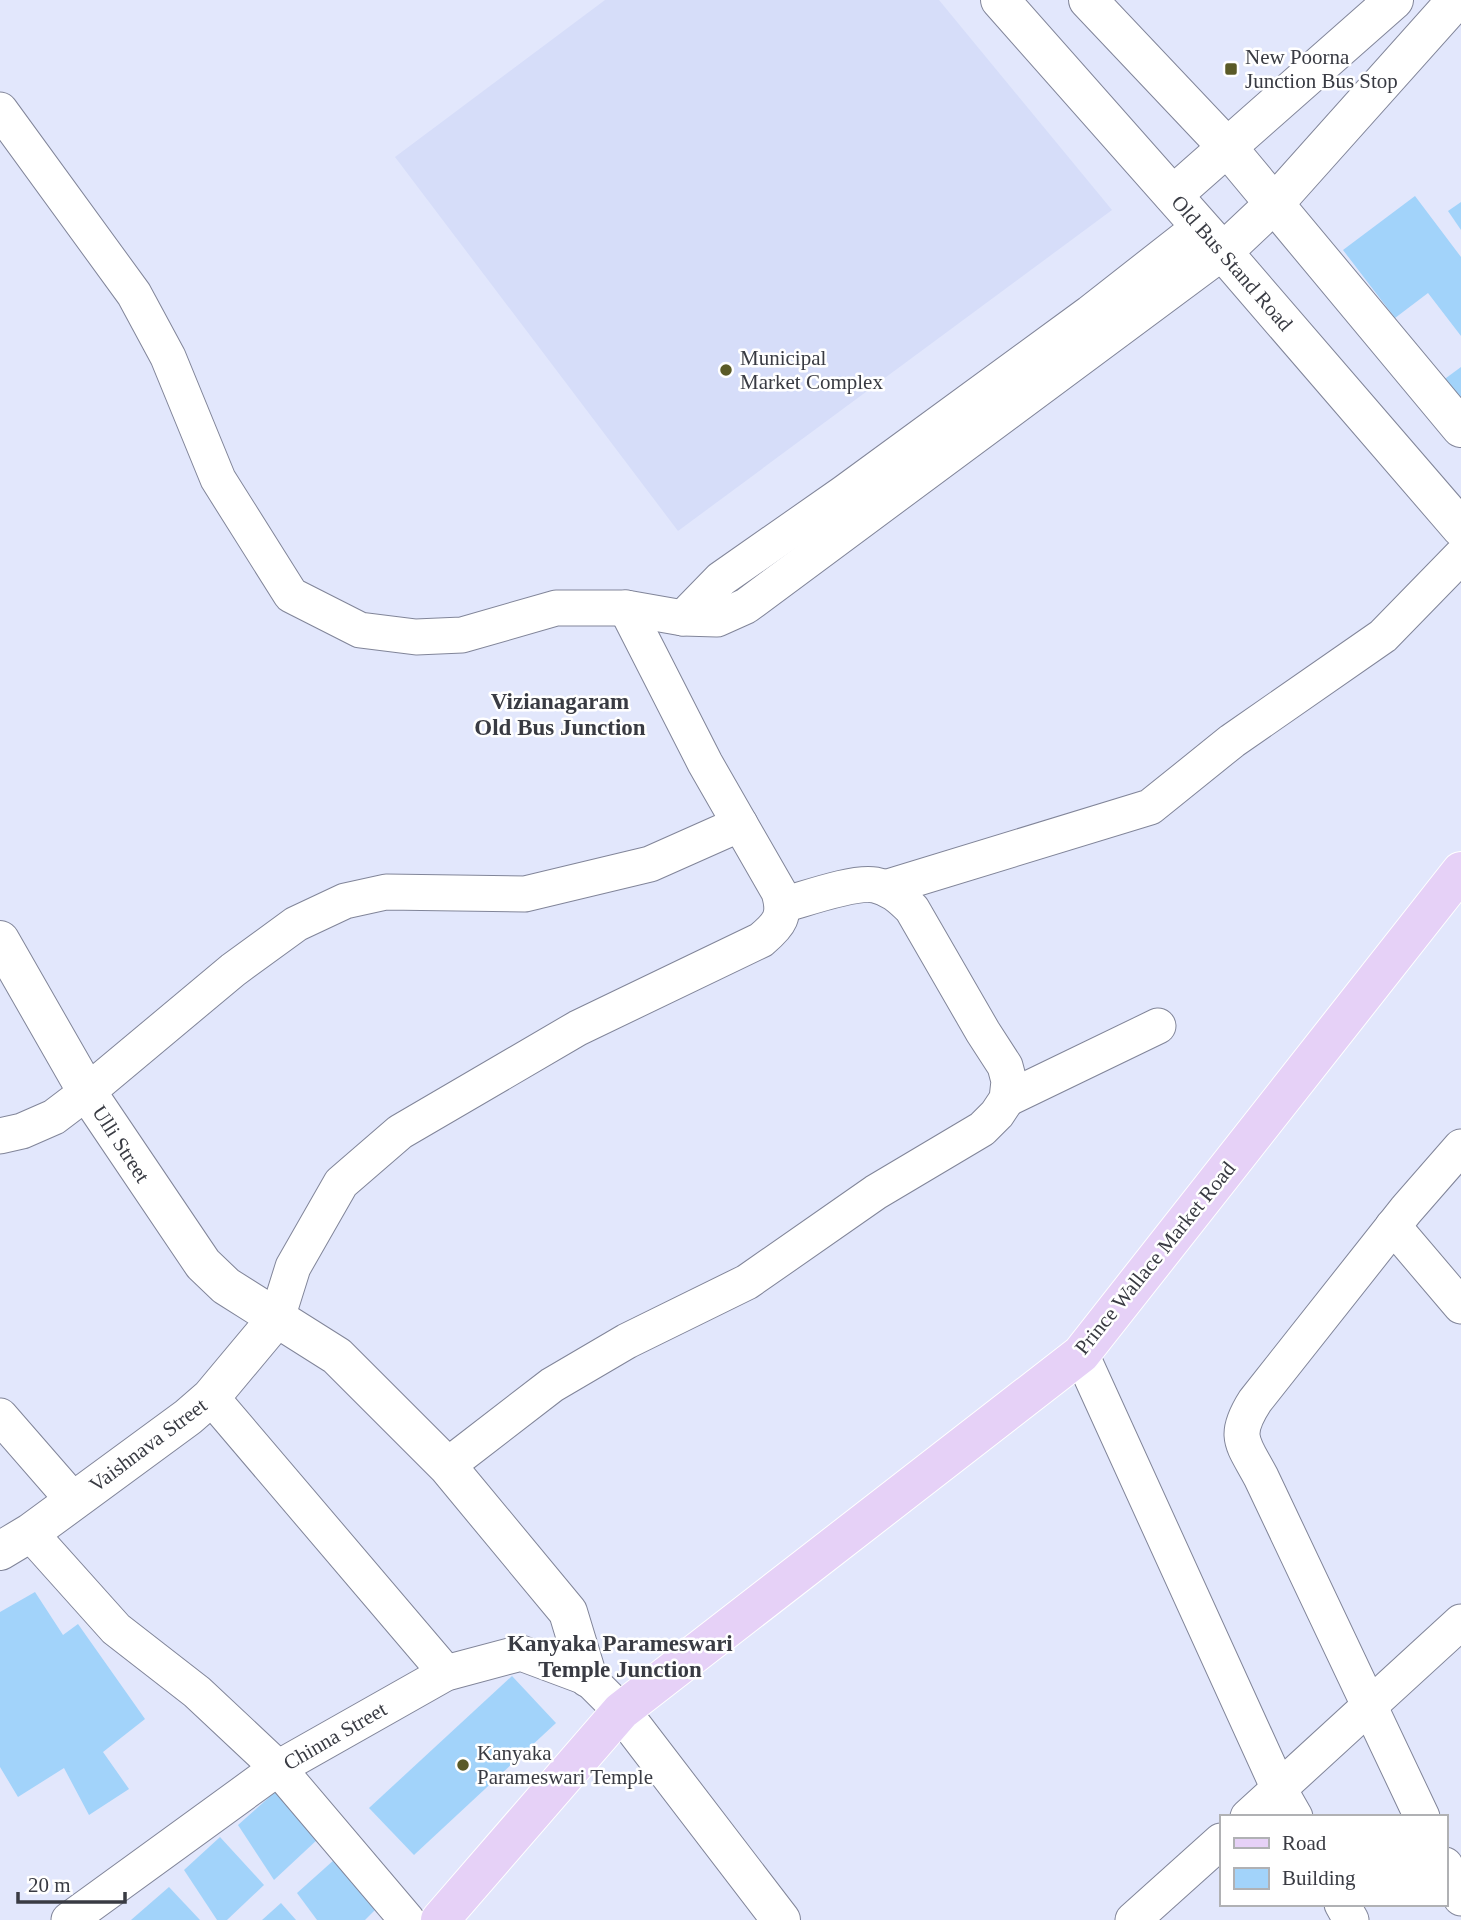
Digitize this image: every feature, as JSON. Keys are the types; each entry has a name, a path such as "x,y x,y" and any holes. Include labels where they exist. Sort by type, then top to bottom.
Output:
{"main road":[{"name":"Prince Wallace Market Road","path":"440,1920 621,1711 1081,1354 1461,872"}],"street":[{"name":"Old Bus Stand Road","path":"1000,0 1212,239 1461,528"},
{"path":"1088,0 1227,147 1461,428"},
{"path":"1173,195 1394,0"},
{"path":"0,110 134,294 168,357 218,479 291,595 360,630 416,637 462,635 556,608 626,608 682,618 717,620 746,606 1212,239 1274,204 1451,6 1453,0"},
{"path":"885,888 1150,807 1232,741 1383,636 1461,556"},
{"path":"277,1318 293,1267 341,1182 400,1132 578,1028 761,940 776,927 782,916 783,905 779,892 705,763 626,608"},
{"path":"0,1136 22,1131 54,1117 233,970 296,925 345,901 386,892 525,894 650,864 740,824"},
{"path":"447,1466 552,1385 627,1341 747,1282 876,1192 982,1129 1007,1099 1009,1081 1005,1066 912,909 898,895 885,888 860,884 783,905"},
{"name":"Ulli Street","path":"0,940 87,1092 203,1264 226,1286 337,1356 447,1466 568,1612 589,1678"},
{"path":"1007,1099 1158,1026"},
{"path":"1421,1815 1261,1477 1243,1445 1240,1433 1242,1422 1255,1401 1393,1226 1461,1147"},
{"path":"1393,1226 1461,1306"},
{"name":"Vaishnava Street","path":"15,1542 188,1417 211,1397 277,1318"},
{"path":"1081,1354 1287,1803"},
{"path":"211,1397 446,1673"},
{"path":"0,1416 74,1501"},
{"path":"15,1542 116,1629 197,1692 278,1768 407,1920"},
{"path":"1254,1815 1287,1803 1370,1707 1461,1622"},
{"name":"Chinna Street","path":"69,1920 278,1768 446,1673 521,1653 589,1678 621,1711"},
{"path":"621,1711 780,1920"},
{"path":"1133,1920 1220,1842"},
{"path":"1447,1869 1461,1898"}],"shaded area":[{"name":"Municipal Market Complex","path":"605,0 939,0 1112,210 678,531 395,157"}],"building":[{"path":"1415,196 1461,257 1461,336 1428,293 1395,318 1343,250"},
{"path":"1461,202 1461,230 1448,211"},
{"path":"1461,367 1461,406 1442,381"},
{"path":"35,1592 63,1635 78,1624 145,1719 103,1752 129,1789 89,1815 64,1768 18,1797 0,1767 0,1612"},
{"name":"Kanyaka Parameswari Temple","path":"512,1676 556,1723 414,1855 369,1808"},
{"path":"275,1792 318,1839 274,1880 238,1825"},
{"path":"220,1837 264,1885 227,1920 217,1920 184,1870"},
{"path":"334,1860 377,1908 365,1920 317,1920 297,1893"},
{"path":"169,1887 200,1920 131,1920"},
{"path":"281,1903 296,1920 262,1920"}],"place":[{"name":"New Poorna Junction Bus Stop","path":"1231,69"},
{"name":"Municipal Market Complex","path":"726,370"},
{"name":"Kanyaka Parameswari Temple","path":"463,1765"}],"district":[{"name":"Vizianagaram Old Bus Junction","path":"560,714"},
{"name":"Kanyaka Parameswari Temple Junction","path":"620,1656"}]}
